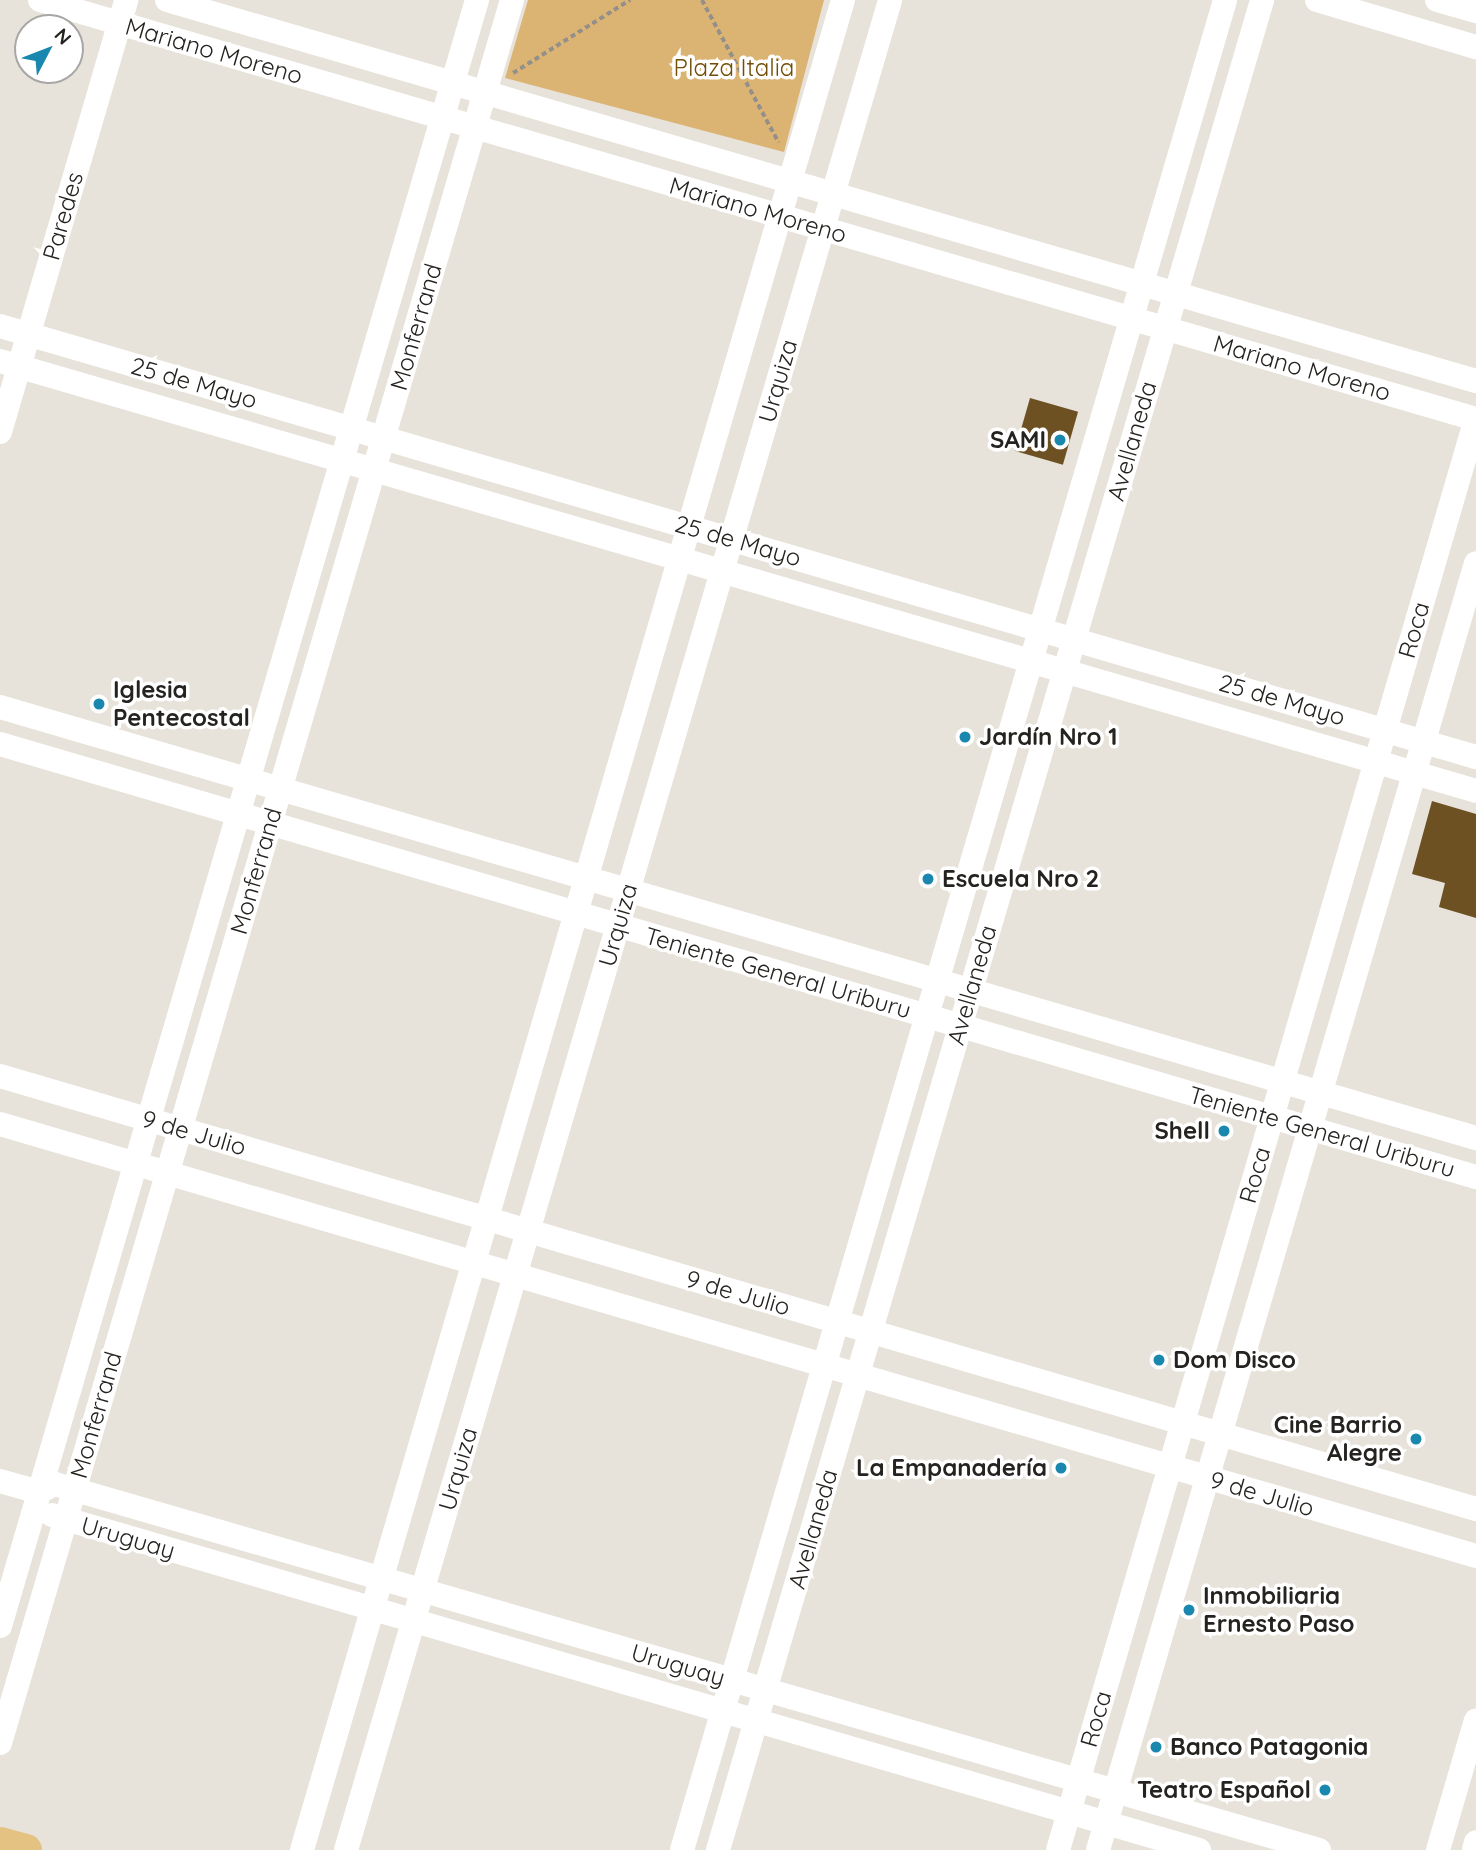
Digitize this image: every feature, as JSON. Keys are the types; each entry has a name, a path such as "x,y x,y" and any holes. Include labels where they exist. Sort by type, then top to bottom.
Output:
{"main road":[{"path":"0,1843 26,1850"}],"street":[{"name":"Mariano Moreno","path":"40,0 123,12 475,127 1476,419"},
{"name":"Mariano Moreno","path":"167,0 1476,381"},
{"name":"Monferrand","path":"0,1626 477,0"},
{"name":"Monferrand","path":"0,1743 512,0"},
{"name":"Urquiza","path":"302,1850 843,0"},
{"name":"Urquiza","path":"346,1850 890,0"},
{"name":"Avellaneda","path":"682,1850 1225,0"},
{"name":"Avellaneda","path":"718,1850 1262,0"},
{"path":"1317,0 1476,47"},
{"path":"1437,0 1476,11"},
{"name":"Paredes","path":"0,432 10,363 29,335 123,12"},
{"name":"25 de Mayo","path":"0,326 1476,757"},
{"name":"25 de Mayo","path":"10,363 1476,791"},
{"name":"Roca","path":"1058,1850 1476,419"},
{"name":"Roca","path":"1098,1850 1476,563"},
{"name":"Teniente General Uriburu","path":"0,706 1476,1138"},
{"name":"Teniente General Uriburu","path":"0,744 1476,1177"},
{"name":"9 de Julio","path":"0,1076 1476,1509"},
{"name":"9 de Julio","path":"0,1124 1476,1556"},
{"name":"Uruguay","path":"0,1481 39,1492 55,1484 1319,1850"},
{"name":"Uruguay","path":"39,1492 45,1514 1199,1850"},
{"path":"1438,1850 1476,1720"},
{"path":"1474,1850 1476,1842"}],"path":[{"path":"505,78 630,0"},
{"path":"702,0 784,152"}],"green space":[{"name":"Plaza Italia","path":"528,0 824,0 784,152 505,78"}],"building":[{"path":"1030,398 1078,412 1063,465 1015,451"},
{"path":"1432,801 1476,814 1476,918 1439,907 1445,883 1412,874"}],"place":[{"name":"SAMI","path":"1060,440"},
{"name":"Iglesia Pentecostal","path":"99,704"},
{"name":"Jardín Nro 1","path":"965,737"},
{"name":"Escuela Nro 2","path":"928,879"},
{"name":"Shell","path":"1224,1131"},
{"name":"Dom Disco","path":"1159,1360"},
{"name":"Cine Barrio Alegre","path":"1416,1439"},
{"name":"La Empanadería","path":"1061,1468"},
{"name":"Inmobiliaria Ernesto Paso","path":"1189,1610"},
{"name":"Banco Patagonia","path":"1156,1747"},
{"name":"Teatro Español","path":"1325,1790"}]}
